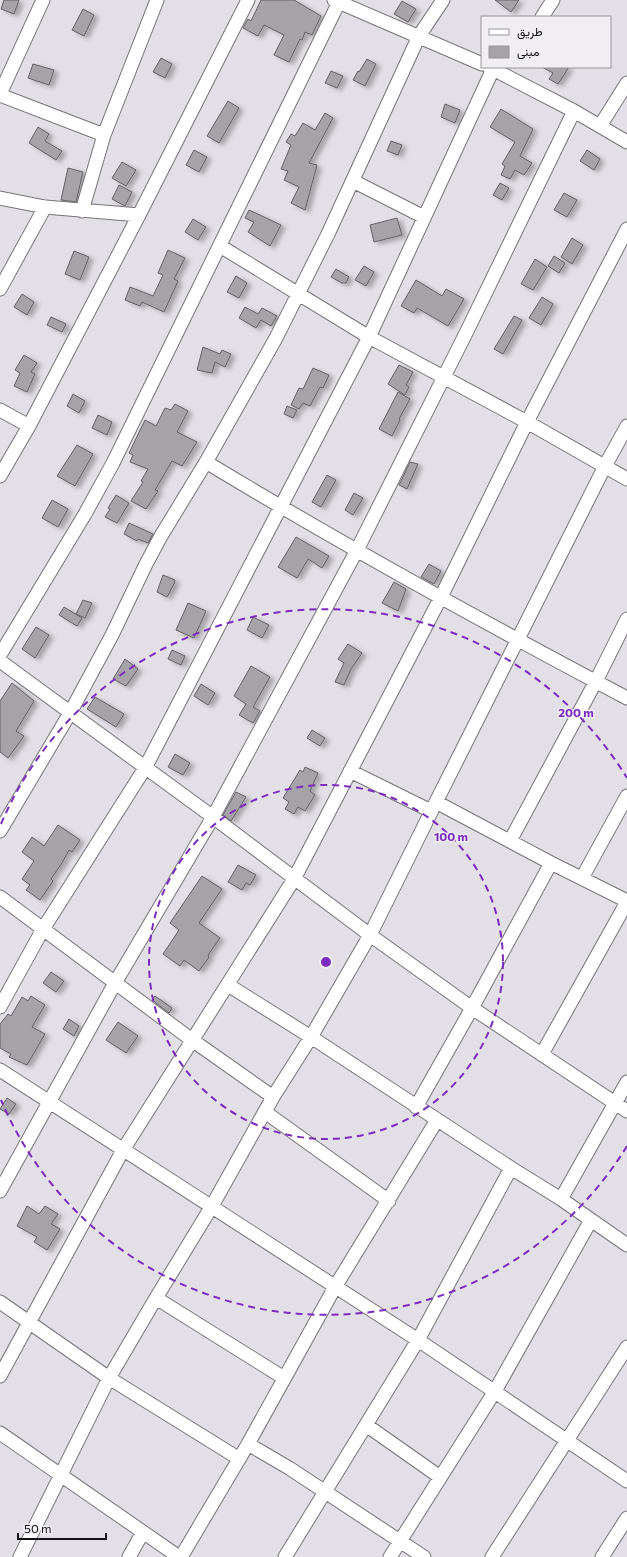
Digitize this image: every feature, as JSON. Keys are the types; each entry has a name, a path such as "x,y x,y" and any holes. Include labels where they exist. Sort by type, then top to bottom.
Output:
{"street":[{"path":"43,0 0,94 104,135"},
{"path":"82,211 104,135 157,0"},
{"path":"0,476 29,426 139,216 248,0"},
{"path":"0,831 70,713 112,635 146,564 276,338 353,181 419,36 443,0"},
{"path":"543,16 553,0"},
{"path":"0,655 85,514 113,463 338,1 481,63"},
{"path":"0,1007 43,929 145,768 282,508 369,337 424,217 487,68"},
{"path":"496,68 508,71 627,142"},
{"path":"600,126 627,82"},
{"path":"0,1191 115,983 213,817 357,550 444,377 574,111"},
{"path":"353,181 424,217"},
{"path":"0,198 45,207 139,216"},
{"path":"0,289 45,207"},
{"path":"0,1376 123,1150 294,879 441,597 527,422 627,229"},
{"path":"220,246 369,337 527,422 627,479"},
{"path":"0,410 29,426"},
{"path":"20,1557 109,1378 212,1206 264,1112 311,1037 370,935 433,806 605,466 627,426"},
{"path":"206,462 282,508 441,597 627,698"},
{"path":"510,841 596,681 627,619"},
{"path":"0,661 213,817 370,935 472,1008 627,1111"},
{"path":"350,771 433,806 510,841 627,902 542,1054"},
{"path":"582,878 627,796"},
{"path":"416,1107 551,863"},
{"path":"0,897 192,1040 273,1097"},
{"path":"228,985 561,1199 627,1245"},
{"path":"0,1070 418,1340 627,1481"},
{"path":"561,1199 627,1082"},
{"path":"264,1112 389,1201"},
{"path":"0,1433 180,1557 238,1458 248,1444 335,1287 389,1201 437,1120"},
{"path":"286,1557 418,1340 511,1168"},
{"path":"390,1557 495,1391 591,1220"},
{"path":"156,1298 284,1378"},
{"path":"0,1302 109,1378 238,1458"},
{"path":"492,1557 566,1440 626,1350"},
{"path":"366,1425 440,1478"},
{"path":"248,1444 325,1491 424,1557"},
{"path":"602,1557 627,1518"},
{"path":"129,1557 143,1532"}],"building":[{"path":"4,0 19,0 14,14 1,9"},
{"path":"261,0 294,0 321,16 312,35 305,32 302,40 300,39 289,62 274,55 284,35 264,25 258,36 243,28 248,19 251,21"},
{"path":"495,0 519,0 511,12"},
{"path":"402,1 416,9 408,22 394,14"},
{"path":"83,9 94,15 84,36 72,30"},
{"path":"161,58 172,64 165,78 153,72"},
{"path":"367,59 376,64 365,86 353,80"},
{"path":"33,64 54,70 49,85 28,78"},
{"path":"544,68 568,68 558,84 549,79 553,73"},
{"path":"331,71 343,76 337,88 325,83"},
{"path":"228,101 239,108 219,143 207,136"},
{"path":"445,104 460,110 455,123 441,117"},
{"path":"501,109 533,129 520,156 532,163 524,175 515,170 510,179 501,175 505,166 502,164 515,142 490,127"},
{"path":"325,113 333,118 309,163 317,165 305,210 291,203 299,187 284,180 288,171 281,169 291,145 286,142 291,134 295,136 303,123 315,130"},
{"path":"38,127 49,134 45,141 62,151 56,160 29,143"},
{"path":"391,141 402,145 398,155 387,151"},
{"path":"194,150 207,157 199,172 186,165"},
{"path":"587,150 600,159 594,170 580,161"},
{"path":"122,162 136,170 126,186 112,178"},
{"path":"68,168 83,172 76,202 61,200"},
{"path":"500,183 509,188 502,200 493,195"},
{"path":"119,185 132,192 125,206 112,199"},
{"path":"564,193 577,200 567,217 554,210"},
{"path":"249,210 281,225 270,246 248,232 254,222 245,218"},
{"path":"397,218 402,235 374,242 370,225"},
{"path":"193,219 206,227 198,240 185,232"},
{"path":"572,238 583,245 572,264 561,257"},
{"path":"168,250 185,258 174,279 178,281 164,312 142,302 140,306 125,300 130,287 153,296 163,275 158,273"},
{"path":"74,251 89,257 80,280 65,274"},
{"path":"554,256 565,263 559,273 548,266"},
{"path":"535,259 547,267 533,290 521,284"},
{"path":"364,266 374,272 366,286 355,280"},
{"path":"336,269 349,277 346,283 342,283 331,277"},
{"path":"236,276 247,283 239,298 227,292"},
{"path":"416,280 442,296 446,289 464,299 448,326 417,308 414,313 401,306"},
{"path":"22,294 34,302 27,315 14,307"},
{"path":"542,297 553,304 541,325 529,318"},
{"path":"245,307 258,314 262,308 277,316 271,326 261,320 256,328 239,318"},
{"path":"514,316 522,320 503,354 494,349"},
{"path":"51,317 66,324 62,332 47,325"},
{"path":"203,347 220,354 222,350 231,354 225,367 215,362 212,373 197,370"},
{"path":"24,355 37,363 31,372 35,374 27,392 14,386 20,373 15,370"},
{"path":"399,365 413,372 406,385 409,387 405,395 388,384"},
{"path":"313,368 329,375 323,388 320,387 310,406 303,403 299,409 291,405 299,388 303,389"},
{"path":"398,392 410,399 392,436 379,429"},
{"path":"73,394 85,401 79,413 67,406"},
{"path":"175,404 188,411 177,432 197,442 182,466 172,461 155,490 158,491 146,509 131,501 143,482 141,481 148,469 130,462 133,455 129,453 145,420 156,426 165,408 171,410"},
{"path":"287,406 297,410 293,418 284,414"},
{"path":"98,415 112,422 107,435 92,428"},
{"path":"77,445 93,454 75,486 57,476"},
{"path":"410,462 418,464 407,489 399,485"},
{"path":"327,475 336,480 321,507 312,502"},
{"path":"354,493 363,498 353,515 345,510"},
{"path":"116,495 129,503 117,523 105,517 110,509 108,508"},
{"path":"52,500 68,509 58,527 42,518"},
{"path":"129,523 153,534 148,543 138,539 137,541 124,534"},
{"path":"296,537 329,556 322,568 308,559 297,578 278,567"},
{"path":"429,564 441,571 434,584 421,577"},
{"path":"163,575 175,580 167,597 157,592"},
{"path":"394,582 406,589 398,611 382,603"},
{"path":"83,600 92,603 85,618 76,614"},
{"path":"188,603 206,611 194,638 176,630"},
{"path":"64,607 82,618 77,626 59,615"},
{"path":"253,617 269,625 262,638 247,630"},
{"path":"36,627 49,635 35,658 22,649"},
{"path":"348,644 362,653 351,669 344,685 335,682 344,663 338,659"},
{"path":"172,650 185,656 181,665 168,659"},
{"path":"125,659 138,669 126,686 113,679"},
{"path":"251,666 270,677 253,707 260,711 253,723 239,715 246,704 234,696"},
{"path":"12,683 34,701 16,731 24,736 8,758 0,752 0,701"},
{"path":"201,684 215,693 208,705 194,696"},
{"path":"95,697 124,714 116,727 87,709"},
{"path":"312,730 325,738 320,746 307,738"},
{"path":"175,754 190,763 183,775 168,767"},
{"path":"305,767 318,773 310,791 315,795 305,811 298,807 294,814 285,809 289,802 283,798 300,770 303,772"},
{"path":"236,792 246,797 231,821 223,815"},
{"path":"58,825 80,840 72,852 69,850 51,879 53,881 40,900 26,890 30,885 22,879 34,861 22,852 32,837 44,846"},
{"path":"238,865 256,875 250,885 246,883 242,890 228,882"},
{"path":"202,876 222,889 199,923 220,938 199,971 184,960 180,966 163,954 179,930 170,923"},
{"path":"51,972 64,981 56,992 43,983"},
{"path":"31,996 45,1005 32,1027 45,1034 27,1065 9,1057 11,1054 0,1048 0,1024 8,1014 11,1016 22,997 28,1001"},
{"path":"155,996 172,1008 169,1013 152,1000"},
{"path":"69,1019 79,1026 74,1036 63,1029"},
{"path":"118,1022 138,1036 126,1053 106,1040"},
{"path":"7,1098 16,1104 9,1114 0,1109"},
{"path":"27,1206 39,1214 45,1206 58,1214 51,1224 60,1229 47,1250 34,1242 37,1237 17,1226"}]}
